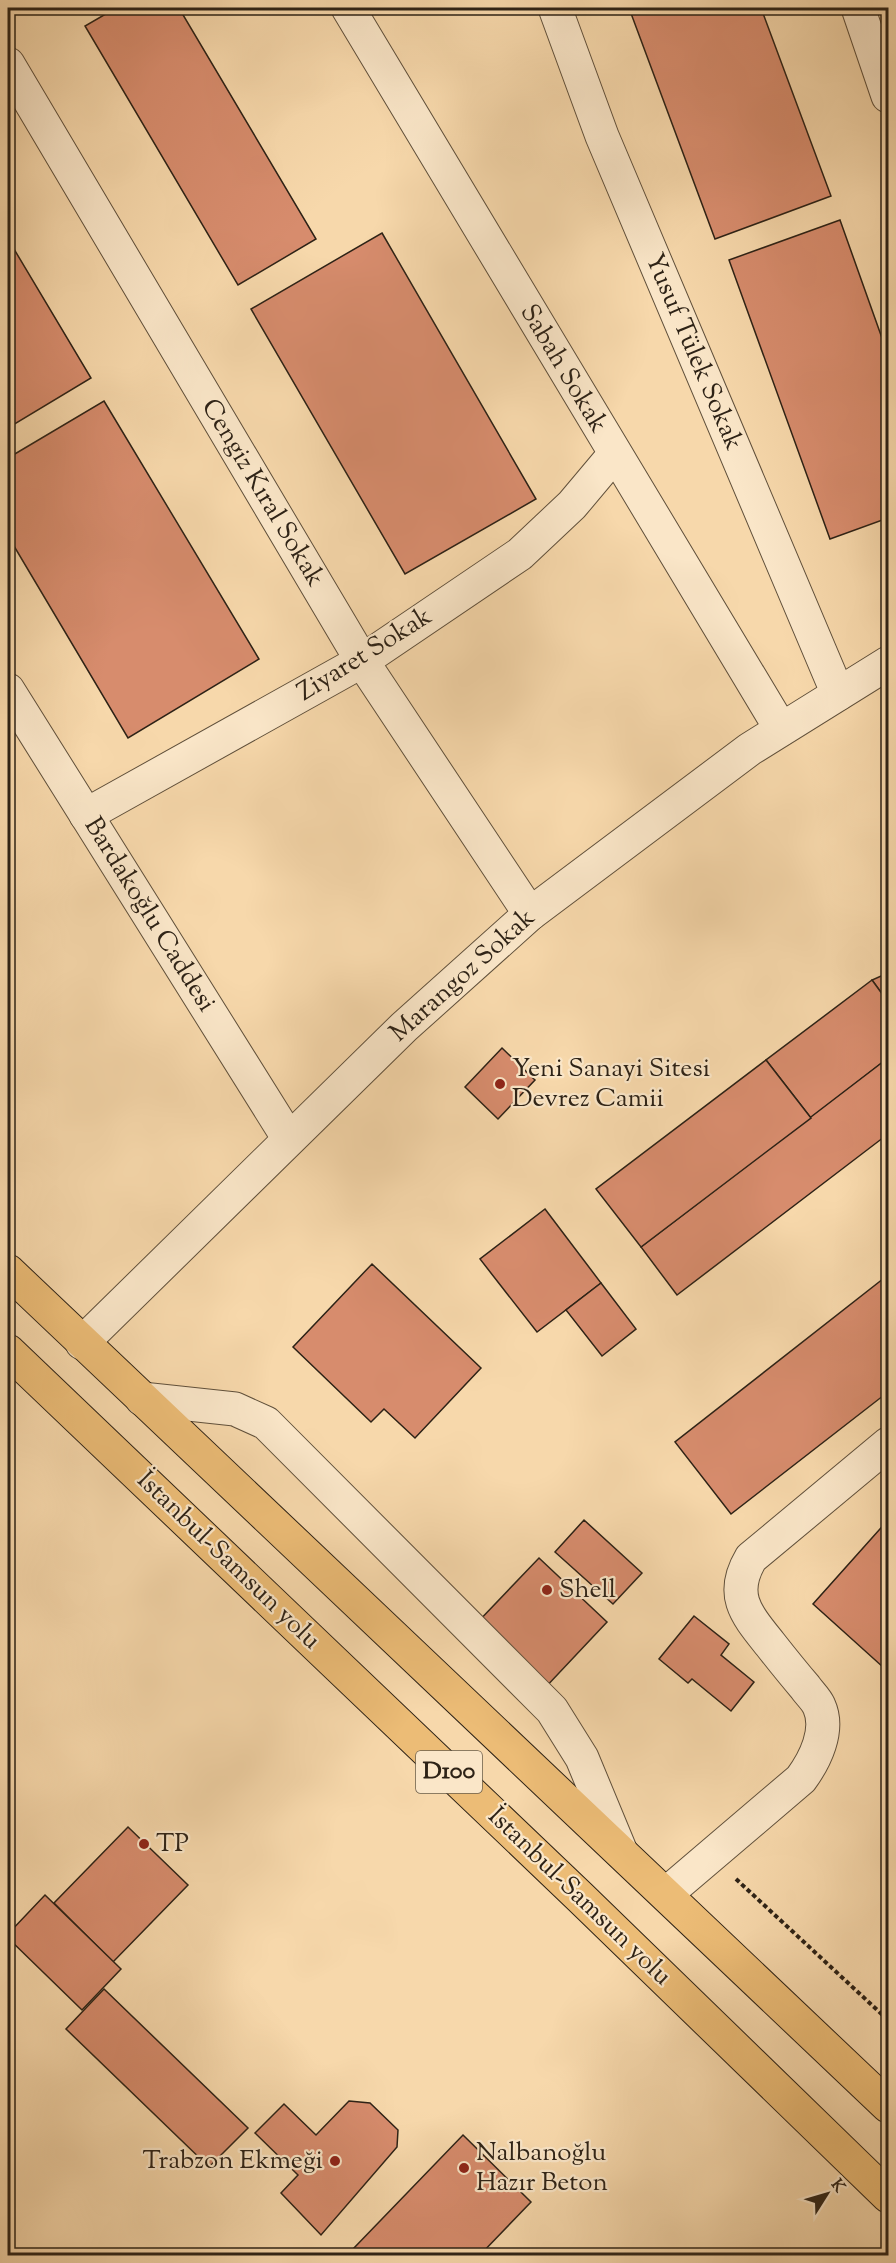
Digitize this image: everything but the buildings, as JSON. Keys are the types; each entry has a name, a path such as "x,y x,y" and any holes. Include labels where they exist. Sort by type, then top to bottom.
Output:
{"highway":[{"name":"D100","path":"8,1271 888,2106"},
{"name":"İstanbul-Samsun yolu","path":"8,1351 580,1897 888,2196"}],"street":[{"name":"Sabah Sokak","path":"348,8 614,455 781,729"},
{"name":"Yusuf Tülek Sokak","path":"555,8 602,136 838,694"},
{"path":"858,8 888,96"},
{"name":"Cengiz Kıral Sokak","path":"8,64 362,661 530,914"},
{"name":"Ziyaret Sokak","path":"86,815 362,661 520,554 572,505 614,455"},
{"name":"Marangoz Sokak","path":"82,1343 404,1027 530,914 750,749 888,663"},
{"name":"Bardakoğlu Caddesi","path":"8,690 290,1139"},
{"path":"142,1399 236,1409 266,1423 552,1710 582,1758 621,1852"},
{"path":"666,1894 801,1779 812,1764 821,1733 819,1706 747,1616 740,1594 745,1569 751,1558 888,1443"}],"path":[{"path":"711,1856 888,2020"}],"place":[{"name":"Yeni Sanayi Sitesi Devrez Camii","path":"500,1084"},
{"name":"Shell","path":"547,1590"},
{"name":"TP","path":"144,1844"},
{"name":"Trabzon Ekmeği","path":"335,2161"},
{"name":"Nalbanoğlu Hazır Beton","path":"464,2168"}]}
